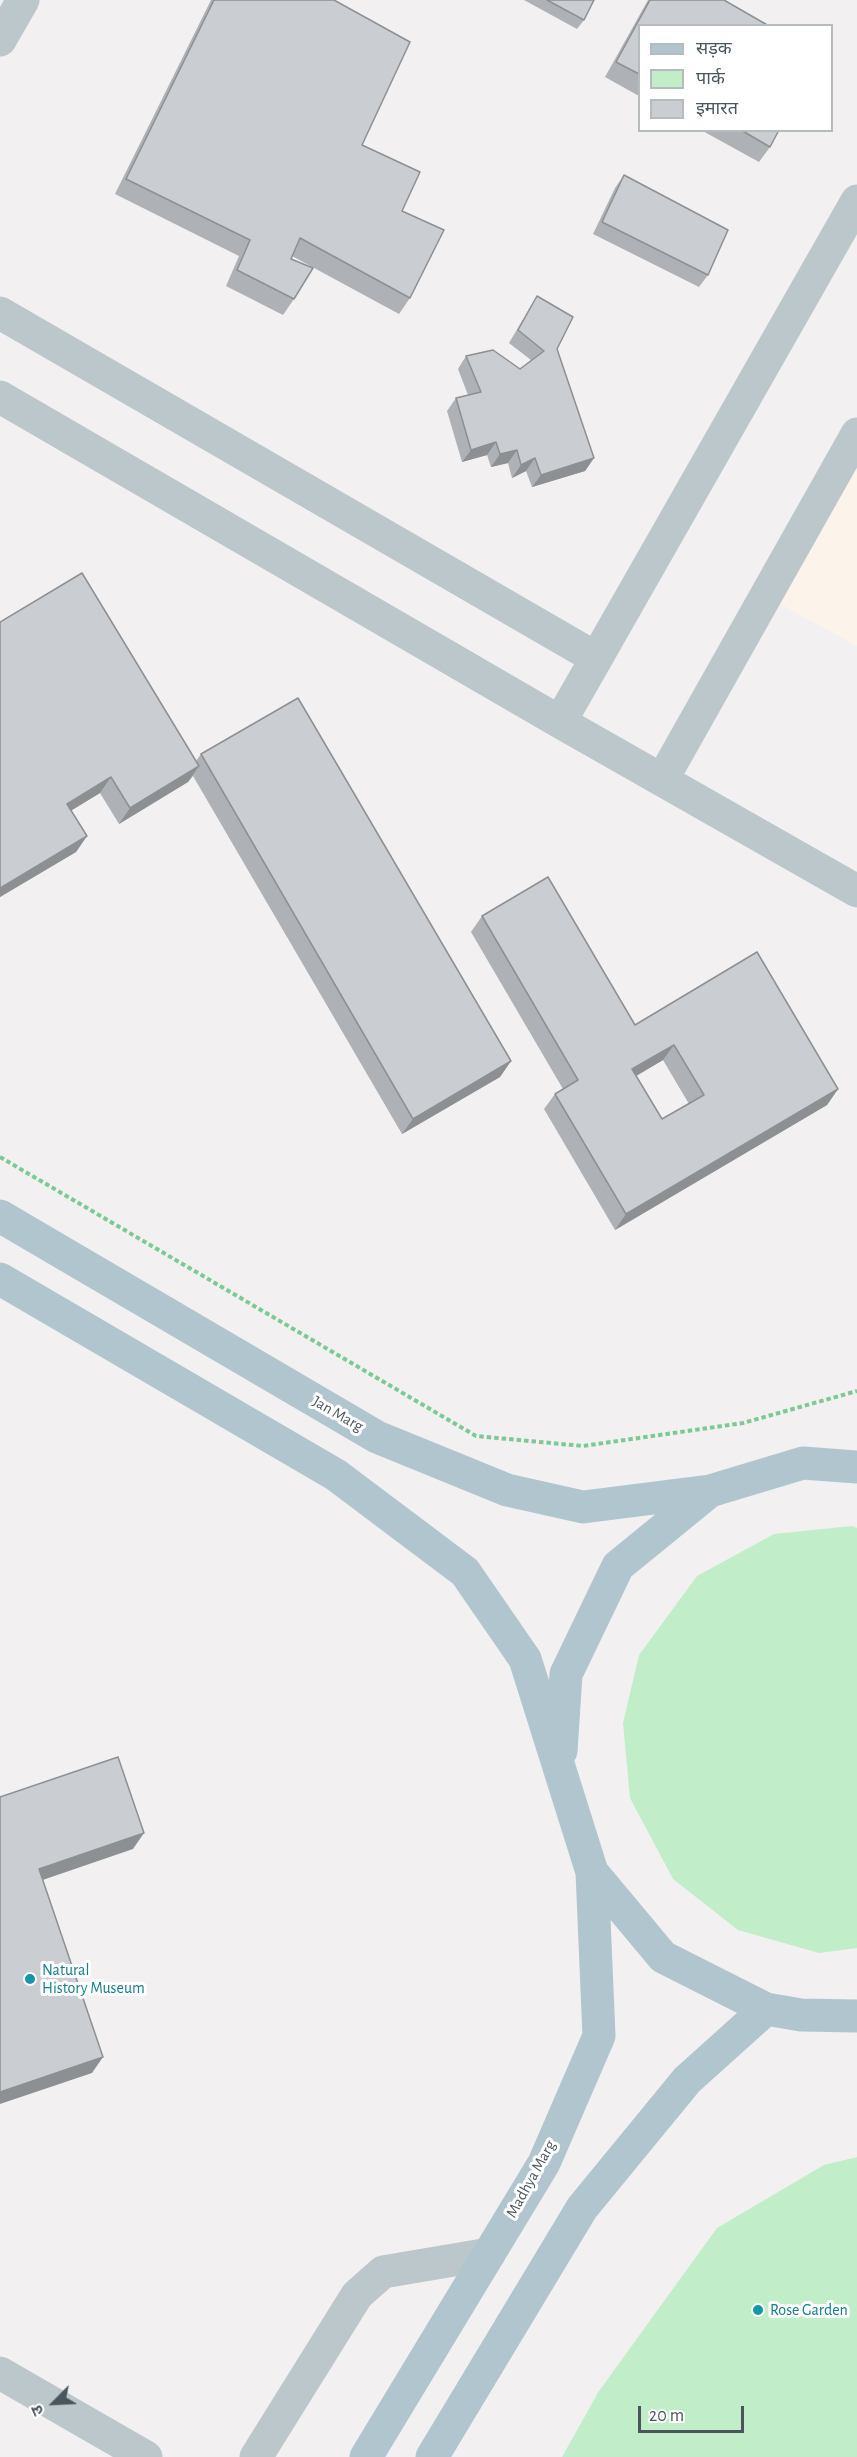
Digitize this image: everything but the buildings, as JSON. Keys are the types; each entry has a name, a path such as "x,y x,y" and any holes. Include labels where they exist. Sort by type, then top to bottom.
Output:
{"main road":[{"name":"Jan Marg","path":"9,1221 377,1437 507,1490 583,1507 710,1491"},
{"path":"0,1279 336,1475 465,1572 525,1659 592,1872 663,1957 766,2009 801,2016 857,2016"},
{"path":"560,1770 566,1674 618,1566 710,1491 803,1463 857,1443"},
{"path":"803,1463 857,1467"},
{"name":"Madhya Marg","path":"366,2457 544,2163 599,2036 592,1872"},
{"path":"432,2457 582,2208 687,2080 766,2009"}],"street":[{"path":"0,40 23,0"},
{"path":"560,722 857,201"},
{"path":"0,313 596,658"},
{"path":"0,397 560,722 857,891"},
{"path":"662,780 857,434"},
{"path":"0,1198 9,1221"},
{"path":"256,2457 357,2295 383,2272 489,2254"},
{"path":"0,2373 146,2457"}],"path":[{"path":"0,1158 476,1436 583,1446 743,1423 857,1391"}],"shaded area":[{"path":"846,465 857,471 857,646 775,601"}],"green space":[{"path":"852,1526 857,1528 857,1948 819,1953 738,1930 673,1879 630,1798 623,1723 639,1655 697,1576 774,1534"},
{"name":"Rose Garden","path":"857,2157 857,2457 562,2457 599,2391 717,2228 824,2165"}],"place":[{"name":"Natural History Museum","path":"30,1979"},
{"name":"Rose Garden","path":"758,2310"}]}
